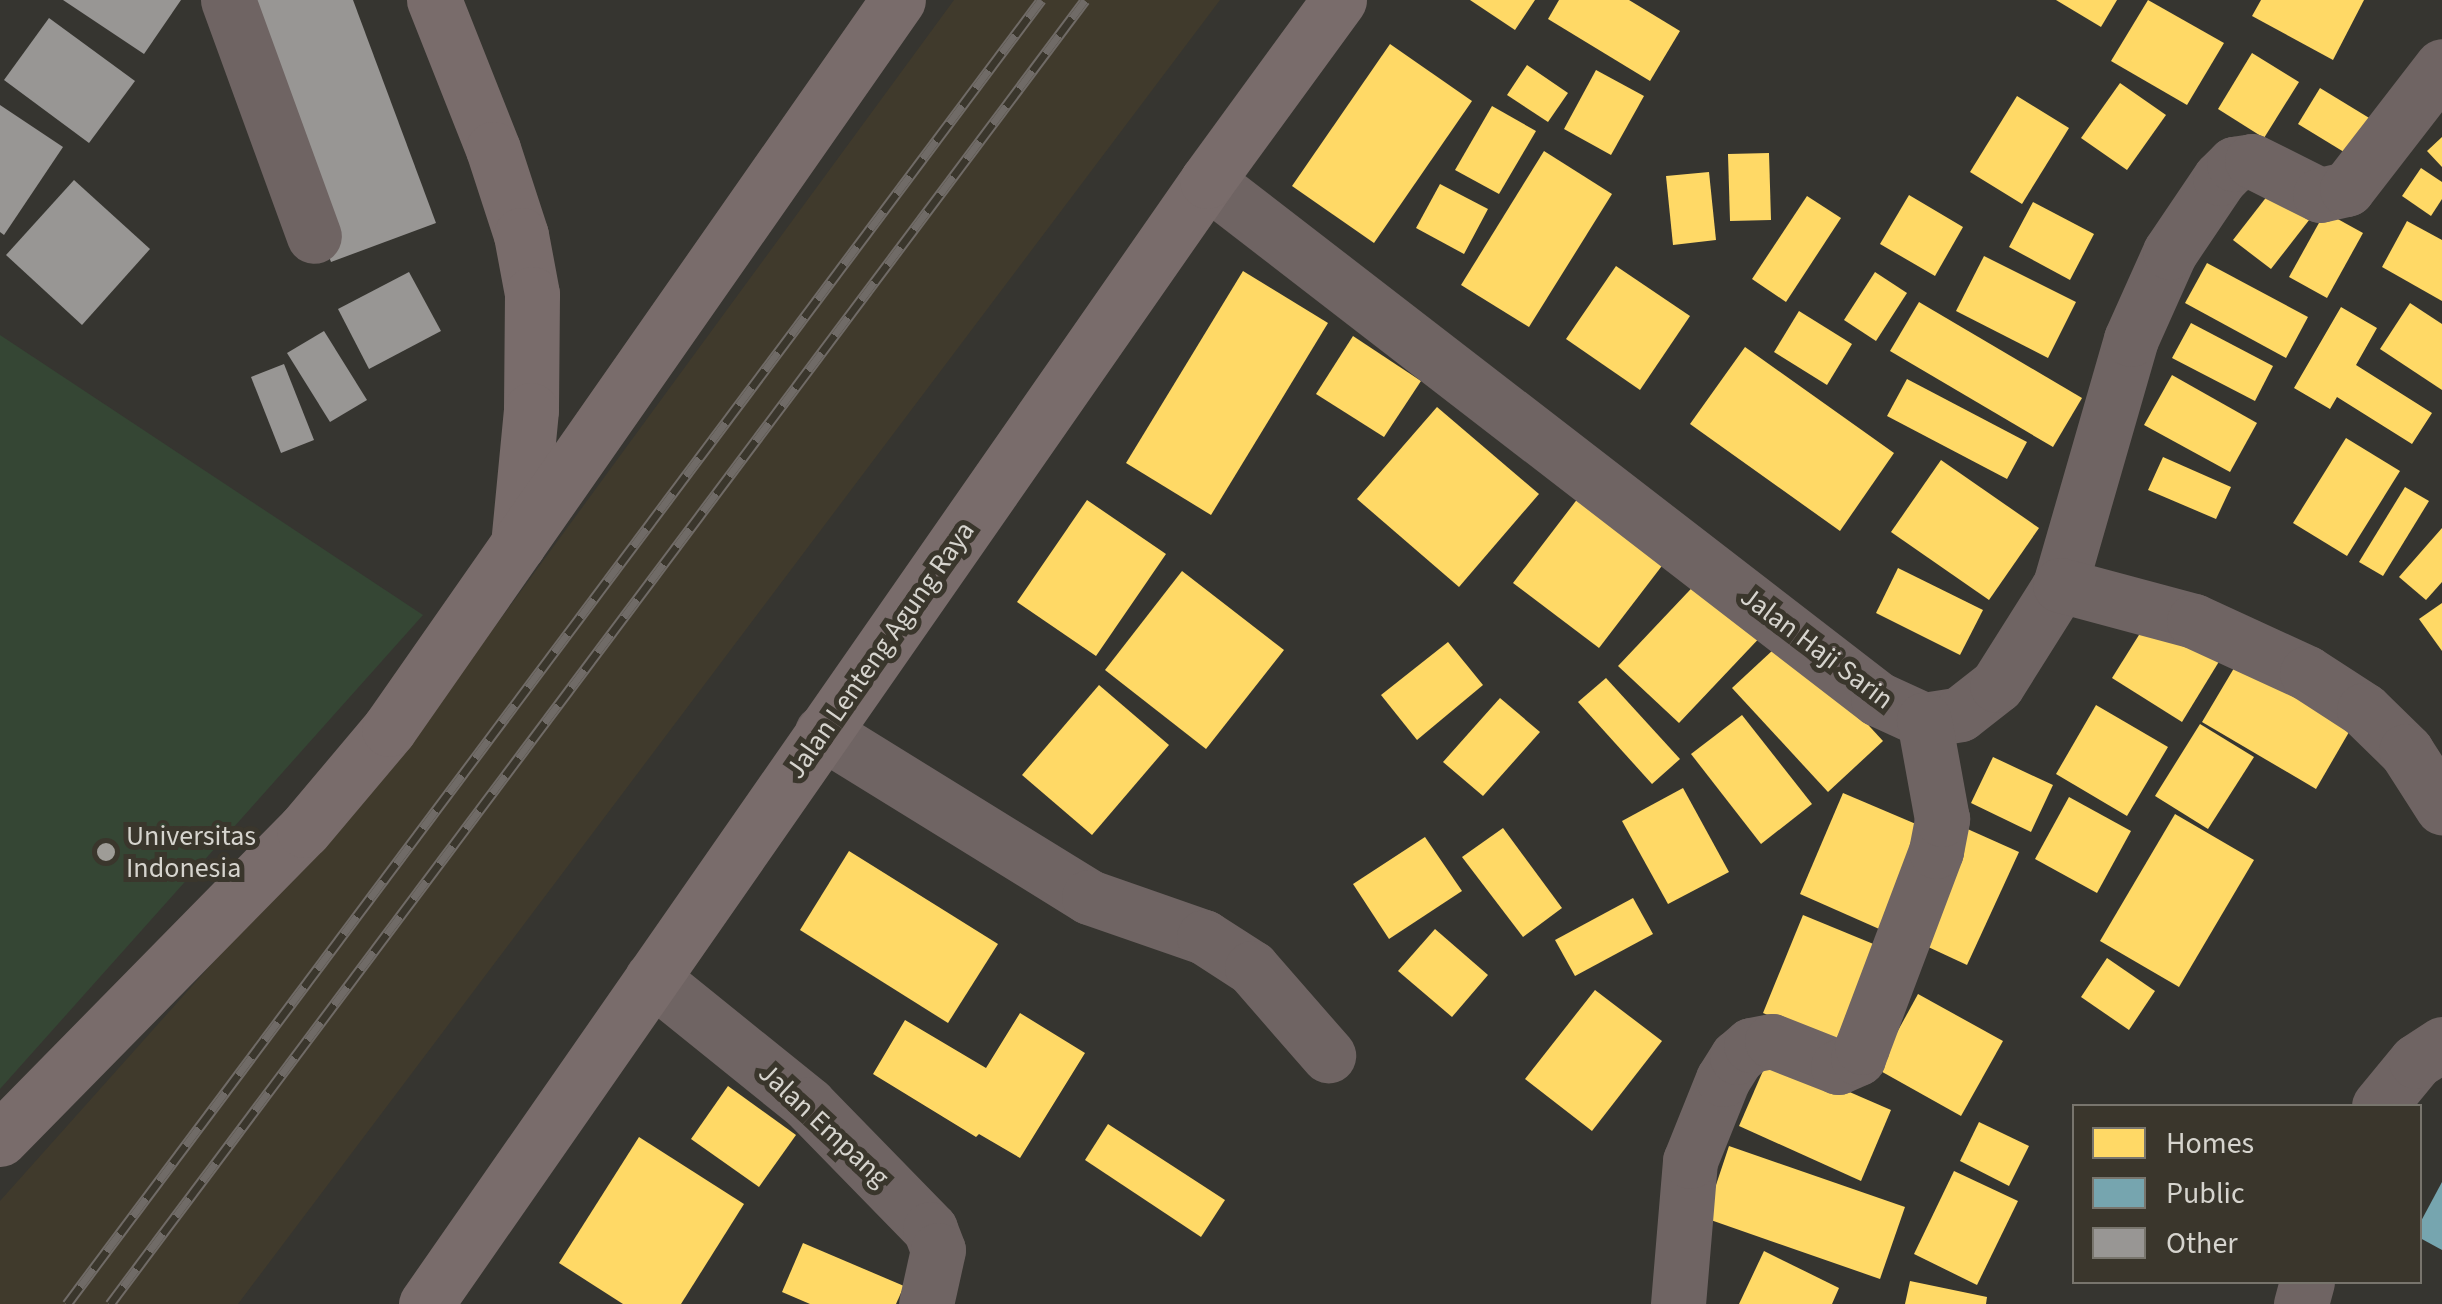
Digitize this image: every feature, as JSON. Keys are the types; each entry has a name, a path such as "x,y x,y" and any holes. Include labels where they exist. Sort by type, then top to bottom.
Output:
{"main road":[{"path":"434,0 494,149 521,235 532,294 532,410 517,552"},
{"path":"0,1139 304,830 390,729 517,552 609,408 898,0"},
{"name":"Jalan Lenteng Agung Raya","path":"426,1304 1207,181 1338,0"}],"street":[{"path":"228,0 314,236"},
{"name":"Jalan Haji Sarin","path":"1207,181 1878,699 1924,720 1960,714 1996,685 2060,585 2131,339 2170,252 2220,178 2234,164 2252,161 2320,195 2348,189 2442,66"},
{"path":"2060,585 2194,621 2307,672 2364,710 2392,737 2442,807"},
{"path":"1678,1304 1690,1162 1723,1080 1738,1057 1751,1045 1772,1041 1838,1067 1858,1058 1936,852 1942,818 1924,720"},
{"path":"822,732 1089,897 1204,937 1252,968 1328,1056"},
{"name":"Jalan Empang","path":"652,978 808,1104 930,1229 938,1250 926,1304"},
{"path":"2382,1104 2416,1061 2442,1044"}],"shaded area":[{"path":"954,0 1220,0 238,1304 0,1304 0,1201 411,741"}],"green space":[{"name":"Universitas Indonesia","path":"0,335 423,615 0,1089"}],"building: Homes":[{"path":"1470,0 1535,0 1515,30"},
{"path":"1559,0 1629,0 1680,31 1650,81 1548,19"},
{"path":"2056,0 2117,0 2101,27"},
{"path":"2148,0 2224,43 2187,105 2111,61"},
{"path":"2261,0 2364,0 2333,60 2252,16"},
{"path":"1390,44 1472,101 1374,243 1292,186"},
{"path":"2252,53 2299,82 2264,138 2218,109"},
{"path":"1527,65 1568,93 1548,122 1507,95"},
{"path":"1596,70 1644,96 1611,155 1564,129"},
{"path":"2120,83 2166,115 2127,170 2081,138"},
{"path":"2320,88 2384,127 2362,163 2298,124"},
{"path":"2017,96 2069,128 2022,204 1970,172"},
{"path":"1492,106 1536,131 1499,194 1455,170"},
{"path":"2442,137 2442,167 2427,151"},
{"path":"1544,151 1612,194 1529,327 1461,285"},
{"path":"1769,153 1771,220 1730,221 1728,154"},
{"path":"2421,168 2442,182 2442,199 2431,216 2402,196"},
{"path":"1709,172 1716,240 1673,245 1666,176"},
{"path":"2282,177 2320,206 2271,269 2233,240"},
{"path":"1440,184 1488,209 1464,254 1416,228"},
{"path":"1909,195 1963,227 1935,276 1880,244"},
{"path":"1807,196 1841,218 1786,302 1752,279"},
{"path":"2033,202 2094,234 2070,280 2009,247"},
{"path":"2325,212 2363,233 2327,298 2289,277"},
{"path":"2407,221 2442,240 2442,301 2382,267"},
{"path":"1984,256 2076,302 2048,358 1956,311"},
{"path":"2207,263 2308,317 2286,358 2185,303"},
{"path":"1616,266 1690,316 1640,390 1566,339"},
{"path":"1243,271 1328,323 1211,515 1126,463"},
{"path":"1875,272 1907,293 1876,341 1844,320"},
{"path":"1919,302 2082,398 2053,447 1890,351"},
{"path":"2410,303 2442,324 2442,390 2380,349"},
{"path":"2341,307 2377,328 2356,365 2432,413 2412,444 2337,397 2330,409 2294,388"},
{"path":"1799,311 1852,344 1827,385 1774,352"},
{"path":"2191,323 2273,366 2255,401 2172,358"},
{"path":"1353,336 1421,381 1384,437 1316,394"},
{"path":"1745,347 1894,453 1840,531 1690,424"},
{"path":"2172,375 2257,423 2230,472 2144,425"},
{"path":"1907,379 2027,442 2007,479 1887,416"},
{"path":"1437,407 1539,494 1459,587 1357,499"},
{"path":"2346,438 2400,471 2347,556 2293,523"},
{"path":"2163,457 2231,487 2216,519 2148,490"},
{"path":"1941,460 2039,528 1989,600 1891,532"},
{"path":"2405,487 2429,501 2383,576 2359,562"},
{"path":"1585,489 1671,554 1599,648 1513,583"},
{"path":"1087,500 1166,554 1096,656 1017,602"},
{"path":"2442,528 2442,582 2426,600 2399,577"},
{"path":"1898,568 1983,610 1960,655 1876,613"},
{"path":"1182,571 1284,650 1206,749 1105,670"},
{"path":"1705,574 1766,631 1679,723 1618,666"},
{"path":"2442,603 2442,651 2419,619"},
{"path":"2154,611 2223,655 2182,722 2112,678"},
{"path":"1787,637 1883,741 1828,792 1732,688"},
{"path":"1448,642 1483,685 1417,740 1381,695"},
{"path":"2243,653 2356,720 2316,789 2202,722"},
{"path":"1606,678 1680,759 1652,784 1578,702"},
{"path":"1099,685 1169,745 1092,835 1022,775"},
{"path":"1500,698 1540,732 1483,796 1443,762"},
{"path":"2096,705 2168,747 2127,816 2056,774"},
{"path":"1742,715 1812,804 1761,844 1691,754"},
{"path":"2200,724 2254,757 2208,829 2155,796"},
{"path":"1993,757 2053,785 2031,832 1971,803"},
{"path":"1683,788 1729,872 1668,904 1622,821"},
{"path":"1843,793 1930,830 1886,932 1800,894"},
{"path":"2069,797 2131,831 2097,893 2035,859"},
{"path":"2175,814 2254,860 2179,987 2100,941"},
{"path":"1963,827 2019,852 1967,965 1911,939"},
{"path":"1503,828 1562,908 1523,937 1462,857"},
{"path":"1425,837 1462,891 1389,939 1353,884"},
{"path":"849,851 998,944 948,1023 800,930"},
{"path":"1633,898 1653,934 1575,976 1555,940"},
{"path":"1803,915 1888,950 1847,1048 1763,1013"},
{"path":"1435,929 1488,975 1452,1017 1398,971"},
{"path":"2107,958 2155,991 2129,1030 2081,997"},
{"path":"1595,990 1662,1041 1592,1131 1525,1079"},
{"path":"1918,994 2003,1041 1961,1116 1877,1069"},
{"path":"1020,1013 1085,1053 1020,1158 979,1134 976,1137 873,1074 905,1020 986,1068"},
{"path":"1769,1057 1891,1110 1861,1181 1739,1126"},
{"path":"728,1086 796,1135 759,1187 691,1139"},
{"path":"1979,1122 2029,1146 2009,1186 1960,1161"},
{"path":"1108,1124 1225,1200 1201,1237 1085,1160"},
{"path":"639,1137 744,1204 681,1304 623,1304 559,1263"},
{"path":"1729,1146 1905,1207 1880,1279 1705,1218"},
{"path":"1954,1171 2018,1201 1977,1285 1914,1254"},
{"path":"803,1243 904,1286 896,1304 810,1304 782,1292"},
{"path":"1764,1251 1839,1288 1832,1304 1739,1304"},
{"path":"1910,1281 1987,1297 1986,1304 1905,1304"}],"building: Public":[{"path":"2442,1182 2442,1250 2422,1239 2422,1219"}],"building: Other":[{"path":"63,0 181,0 144,54"},
{"path":"234,0 353,0 436,223 331,262"},
{"path":"49,18 135,81 89,143 4,80"},
{"path":"0,105 63,147 4,235 0,232"},
{"path":"74,180 150,249 82,325 6,255"},
{"path":"409,272 441,331 369,369 338,309"},
{"path":"324,331 367,400 330,422 287,353"},
{"path":"284,364 314,440 281,453 251,377"}],"railway":[{"path":"67,1304 1041,0"},
{"path":"110,1304 1085,0"}],"place":[{"name":"Universitas Indonesia","path":"106,852"}]}
